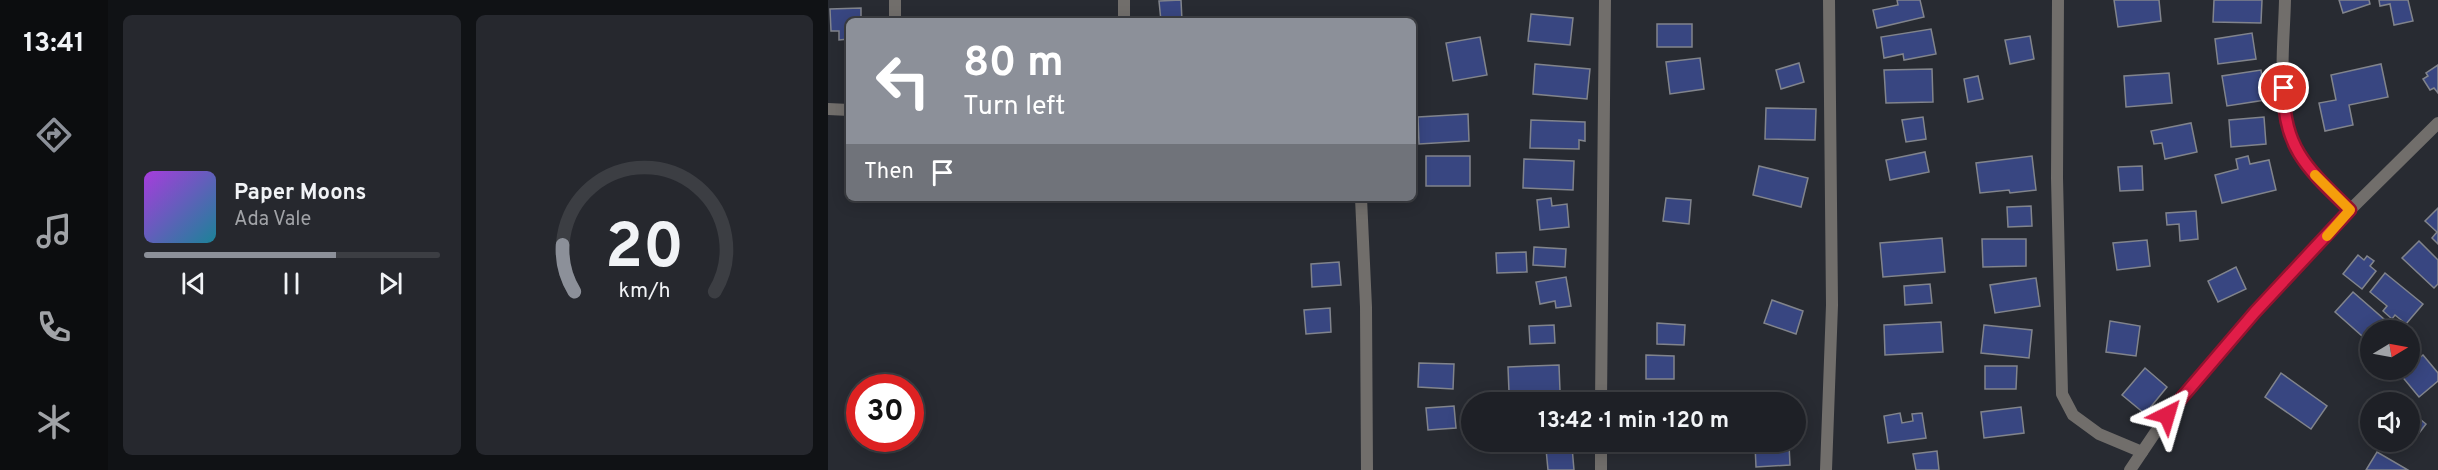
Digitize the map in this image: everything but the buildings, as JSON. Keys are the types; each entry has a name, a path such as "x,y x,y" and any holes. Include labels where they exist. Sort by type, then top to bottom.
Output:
{"street":[{"path":"895,0 895,18"},
{"path":"1124,0 1124,18"},
{"path":"1601,392 1605,0"},
{"path":"1826,470 1832,305 1829,0"},
{"path":"2058,0 2056,178 2062,394 2073,415 2098,434 2142,452"},
{"path":"2285,0 2283,109 2291,139 2307,166 2350,210"},
{"path":"828,109 846,110"},
{"path":"2130,470 2167,415 2240,329 2350,210 2438,123"},
{"path":"1361,201 1366,307 1367,470"},
{"path":"1601,452 1601,470"}],"slow traffic":[{"path":"2315,175 2350,210 2327,236"}],"route":[{"path":"2167,415 2255,312 2350,210 2307,166 2291,139 2283,109 2284,88"}]}
